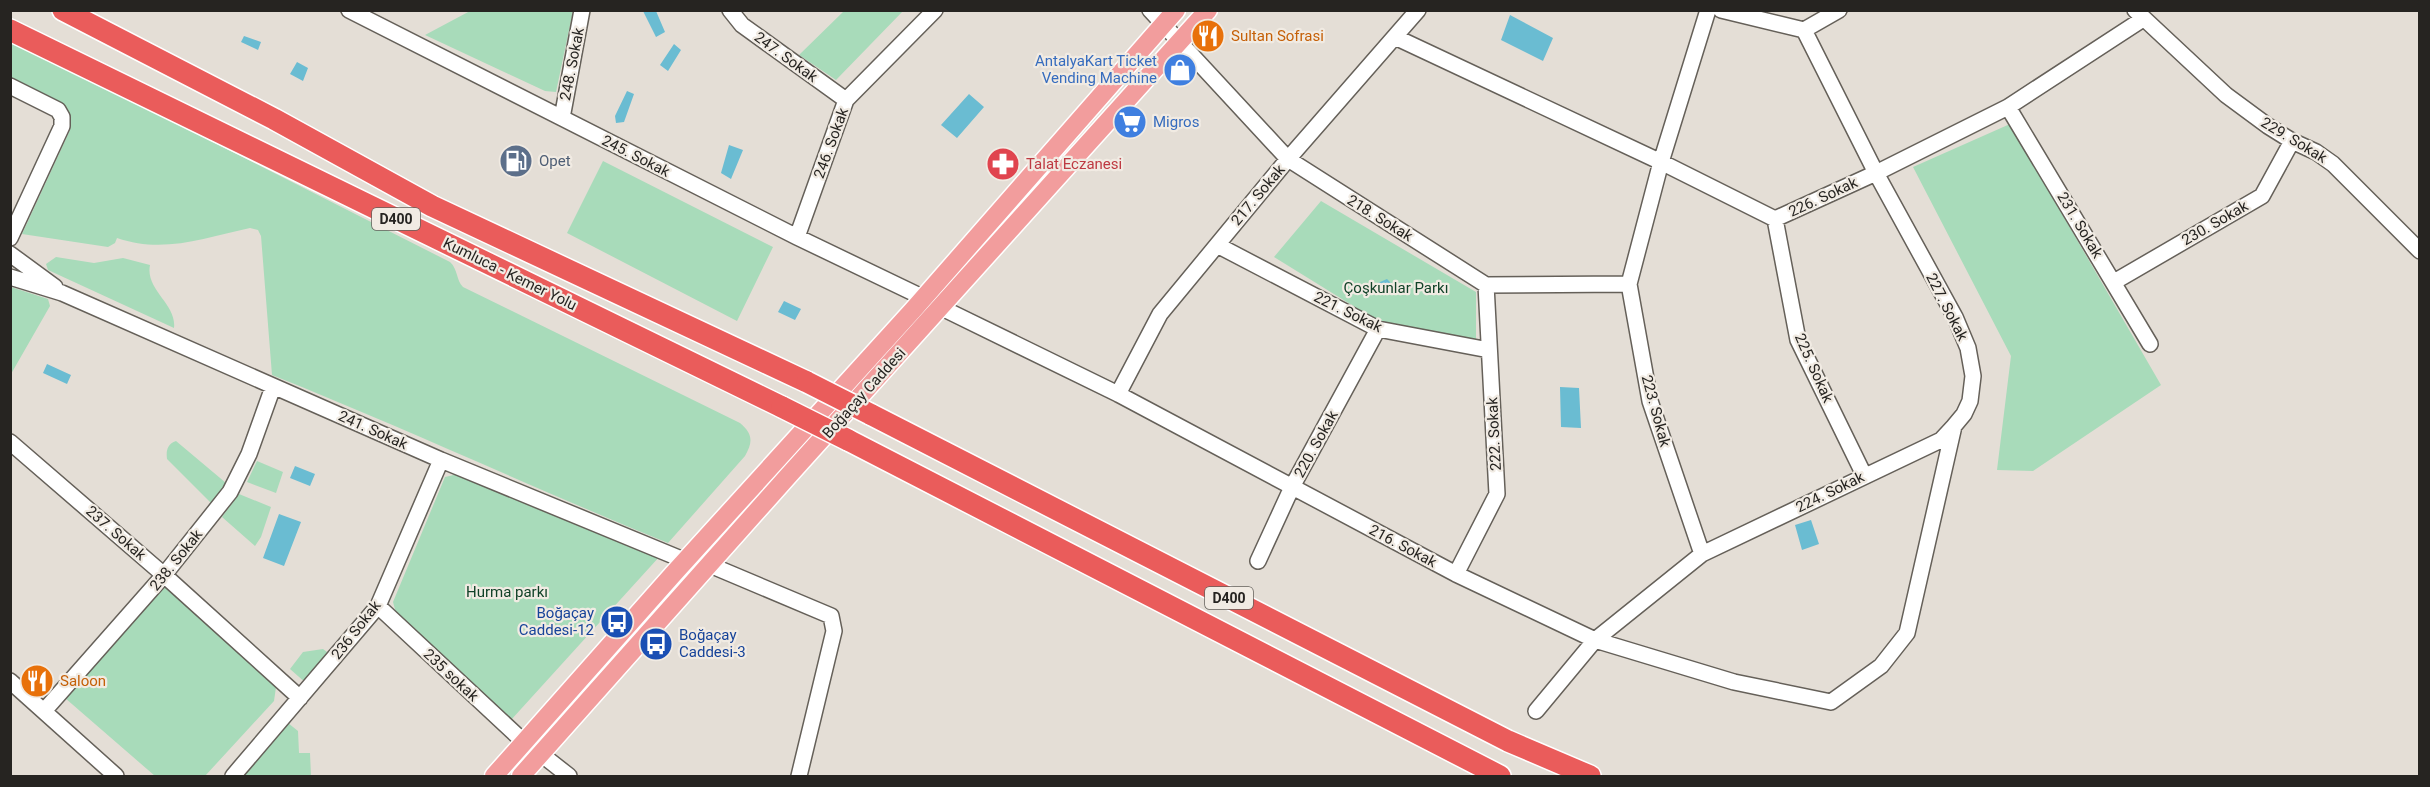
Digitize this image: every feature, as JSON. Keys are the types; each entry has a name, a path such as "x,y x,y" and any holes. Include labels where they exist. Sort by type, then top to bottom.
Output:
{"highway":[{"name":"Kumluca - Kemer Yolu","path":"63,10 274,119 432,206 807,382 1508,741 1590,777"},
{"name":"Kumluca - Kemer Yolu","path":"10,30 848,440 1500,777"}],"main road":[{"name":"Boğaçay Caddesi","path":"494,777 924,297 1176,10"},
{"name":"Boğaçay Caddesi","path":"521,777 1208,10"}],"street":[{"name":"245. Sokak","path":"350,10 797,237 924,297"},
{"name":"248. Sokak","path":"562,118 582,10"},
{"name":"247. Sokak","path":"730,10 742,25 846,100"},
{"name":"246. Sokak","path":"797,237 846,100 935,10"},
{"name":"218. Sokak","path":"1150,10 1288,159 1486,285"},
{"name":"217. Sokak","path":"1118,394 1160,314 1288,159 1418,10"},
{"name":"223. Sokak","path":"1702,554 1650,401 1629,284 1661,162 1708,10"},
{"path":"1721,10 1804,30 1839,10"},
{"name":"226. Sokak","path":"1395,36 1661,162 1775,219 1876,173 2008,108 2139,15"},
{"name":"229. Sokak","path":"2139,15 2226,95 2292,141 2316,152 2333,164 2420,251"},
{"name":"227. Sokak","path":"1804,30 1876,173 1955,317 1968,348 1973,376 1970,401 1964,414 1954,426 1907,633 1881,666"},
{"path":"10,86 58,110 62,117 62,126 10,238"},
{"name":"231. Sokak","path":"2008,108 2150,344"},
{"name":"230. Sokak","path":"2114,282 2262,196 2292,141"},
{"name":"225. Sokak","path":"1775,219 1798,340 1864,475"},
{"name":"221. Sokak","path":"1217,245 1378,329 1489,350"},
{"name":"241. Sokak","path":"10,254 62,293"},
{"name":"241. Sokak","path":"10,277 62,293 441,460 686,561"},
{"path":"1486,285 1629,284"},
{"name":"222. Sokak","path":"1456,574 1497,494 1486,285"},
{"name":"216. Sokak","path":"942,308 1118,394 1456,574 1595,640 1734,682 1831,702 1881,666"},
{"name":"220. Sokak","path":"1258,561 1292,487 1378,329"},
{"name":"238. Sokak","path":"44,711 164,575 222,503 241,474 273,387"},
{"name":"224. Sokak","path":"1702,554 1941,440 1954,426"},
{"name":"237. Sokak","path":"10,442 164,575 300,698"},
{"name":"236 Sokak","path":"233,777 378,606 441,460"},
{"path":"1536,711 1595,640 1702,554"},
{"path":"710,565 831,616 834,631 799,777"},
{"name":"235 sokak","path":"378,606 525,743"},
{"path":"10,681 116,777"},
{"path":"542,754 569,777"}],"green space":[{"path":"470,11 573,11 556,92 545,91 425,35"},
{"path":"844,11 903,11 836,80 799,55"},
{"path":"10,43 138,104 450,262 463,287 740,423 750,438 745,456 668,543 272,375 261,236 258,230 250,228 167,245 134,243 117,238 115,243 108,247 22,234 70,130 71,120 64,107 11,80"},
{"path":"2010,124 2161,385 2033,471 1997,470 2011,356 1913,167"},
{"path":"603,161 773,247 737,321 567,233"},
{"name":"Çoşkunlar Parkı","path":"1321,201 1476,292 1476,340 1384,325 1274,257"},
{"path":"56,257 94,263 123,258 150,265 152,282 171,312 174,328 48,270 46,264"},
{"path":"11,287 48,299 50,306 11,374"},
{"path":"176,441 226,483 212,504 167,459 168,448"},
{"path":"257,461 283,472 276,493 247,482"},
{"name":"Hurma parkı","path":"458,474 660,556 511,720 396,613 393,602 445,477"},
{"path":"239,494 271,507 261,537 255,546 222,517"},
{"path":"164,584 276,687 274,701 205,776 155,776 65,698"},
{"path":"323,649 331,655 307,684 290,669 303,652"},
{"path":"288,723 298,731 299,753 310,753 311,776 246,776 246,774"}],"water":[{"path":"643,11 656,11 665,32 656,37"},
{"path":"1510,15 1553,38 1543,61 1501,40"},
{"path":"244,36 261,42 258,50 241,42"},
{"path":"674,44 681,50 668,71 660,65"},
{"path":"297,62 308,68 303,81 290,74"},
{"path":"627,91 634,94 624,122 616,123 615,116"},
{"path":"969,94 984,107 957,138 941,125"},
{"path":"729,145 743,150 731,179 721,173"},
{"path":"1387,279 1393,285 1392,287 1383,289 1377,295 1371,293 1373,285"},
{"path":"784,301 801,309 795,320 778,312"},
{"path":"47,364 71,375 67,384 43,373"},
{"path":"1560,387 1579,388 1581,428 1561,427"},
{"path":"295,466 315,474 310,486 290,478"},
{"path":"279,514 301,522 284,566 263,558"},
{"path":"1811,520 1819,544 1802,550 1795,525"}],"place":[{"name":"Sultan Sofrasi","path":"1208,36"},
{"name":"AntalyaKart Ticket Vending Machine","path":"1180,70"},
{"name":"Migros","path":"1130,122"},
{"name":"Opet","path":"516,161"},
{"name":"Talat Eczanesi","path":"1003,164"},
{"name":"Boğaçay Caddesi-12","path":"617,622"},
{"name":"Boğaçay Caddesi-3","path":"656,644"},
{"name":"Saloon","path":"37,681"}]}
